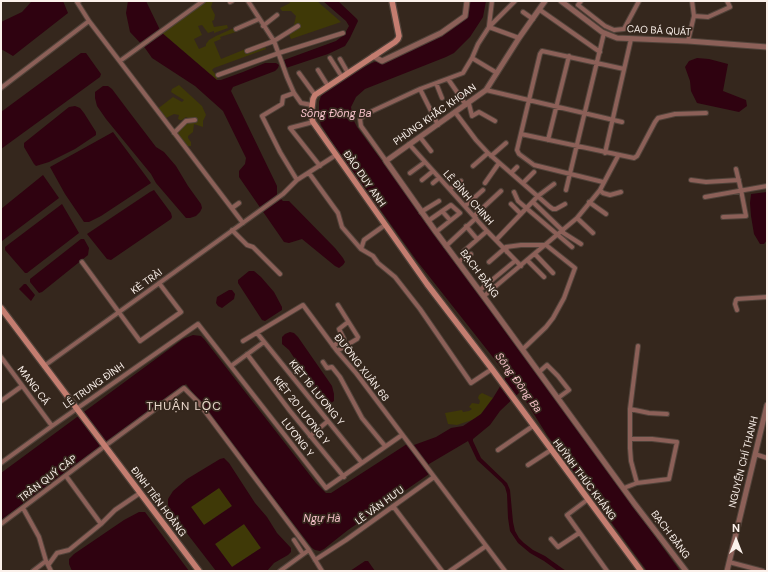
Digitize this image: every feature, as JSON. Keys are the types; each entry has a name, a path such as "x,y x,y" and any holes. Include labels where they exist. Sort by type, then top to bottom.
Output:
{"main road":[{"path":"313,122 312,105 315,95 398,39 392,1"},
{"name":"ĐÀO DUY ANH","path":"313,122 427,284 514,398"},
{"path":"1,308 78,410"},
{"name":"HUỲNH THÚC KHÁNG","path":"514,398 587,500 641,571"},
{"name":"ĐINH TIÊN HOÀNG","path":"78,410 199,571"}],"street":[{"path":"79,1 77,2 89,21 243,222"},
{"path":"120,61 203,1"},
{"path":"248,1 274,41 294,93 301,103 312,105"},
{"path":"373,56 382,61 441,33 465,16 467,1"},
{"path":"489,27 492,1"},
{"path":"489,27 515,1"},
{"name":"PHÙNG KHẮC KHOAN","path":"386,161 486,90 519,38 545,1"},
{"name":"CAO BÁ QUÁT","path":"561,1 604,33 617,38 688,41 767,48"},
{"path":"581,1 578,5 605,26 614,30 624,29 639,1"},
{"path":"688,41 694,16 692,1"},
{"path":"694,16 708,17 730,7 727,1"},
{"path":"540,10 600,52"},
{"path":"523,12 533,19"},
{"path":"263,26 277,15"},
{"path":"236,29 259,19"},
{"path":"1,88 89,21"},
{"path":"247,51 274,41 298,26"},
{"path":"489,27 519,38"},
{"name":"BẠCH ĐẰNG","path":"489,27 478,44 472,58 462,72 436,84 420,89 366,114 360,118 361,126 421,212 686,571"},
{"path":"218,75 280,56 343,33"},
{"path":"566,190 604,33"},
{"path":"604,153 631,39"},
{"path":"603,182 534,165 518,153 517,150 540,52 544,50 624,69"},
{"path":"548,140 569,56"},
{"path":"330,58 342,77"},
{"path":"472,58 497,73"},
{"path":"340,59 348,73"},
{"path":"318,70 328,86"},
{"path":"299,72 315,95"},
{"path":"448,79 467,104 472,116 479,112 495,121"},
{"path":"436,84 442,98"},
{"path":"420,89 438,125"},
{"path":"486,90 622,122"},
{"path":"294,93 283,97 282,104 262,116 280,152 297,180 336,155"},
{"path":"454,112 489,154 553,209 565,204"},
{"path":"521,134 632,158 636,157 658,118 675,114 706,113"},
{"path":"174,133 186,120 195,120"},
{"path":"313,122 290,128 320,166"},
{"path":"420,137 431,151"},
{"path":"473,166 506,143"},
{"name":"LÊ ĐÌNH CHINH","path":"409,144 447,188 521,266"},
{"path":"484,296 577,218 600,190 618,156"},
{"path":"410,173 426,162"},
{"path":"485,183 499,163"},
{"path":"511,173 517,167"},
{"path":"723,217 746,216 742,190 736,169"},
{"path":"422,180 433,171"},
{"path":"523,183 534,172"},
{"path":"309,173 338,213 342,227 361,249 373,256 378,263 396,277 471,383 492,369"},
{"path":"433,183 439,178"},
{"name":"KẺ TRÀI","path":"44,366 283,194 297,180"},
{"path":"690,180 706,182 739,180"},
{"path":"447,188 461,181"},
{"path":"496,240 538,196 554,184"},
{"path":"706,197 767,186"},
{"path":"465,206 483,190"},
{"path":"600,190 603,193 610,195 621,192"},
{"path":"446,246 501,191"},
{"path":"514,192 518,200 557,236 572,247"},
{"path":"421,212 439,201"},
{"path":"533,202 562,231 581,244"},
{"path":"589,202 606,214"},
{"path":"232,208 239,203"},
{"path":"511,204 521,214"},
{"path":"428,221 451,205 460,213 436,232"},
{"path":"442,212 450,220"},
{"path":"577,218 593,233"},
{"path":"361,249 364,240 385,225"},
{"path":"466,226 477,239"},
{"path":"232,230 247,245 253,247 280,274"},
{"path":"464,250 487,231"},
{"path":"489,262 506,251 506,247 521,245 546,245 573,266 575,270 564,298 553,318 546,327 522,349"},
{"path":"458,262 471,254"},
{"path":"535,254 553,272"},
{"path":"527,260 544,277"},
{"path":"480,290 515,261"},
{"path":"82,262 140,341 181,312 159,283"},
{"path":"737,310 735,304 737,299 767,297"},
{"name":"ĐƯỜNG XUÂN 68","path":"257,333 303,305 432,475"},
{"path":"337,351 358,338 338,305"},
{"path":"333,346 344,339 338,329 348,322"},
{"name":"LƯƠNG Y","path":"198,324 326,488 344,477 402,435"},
{"name":"LÊ TRUNG ĐÌNH","path":"1,463 198,324"},
{"path":"244,341 257,333"},
{"name":"KIỆT 16 LƯƠNG Y","path":"257,333 362,463"},
{"path":"231,366 264,342"},
{"path":"637,483 631,461 630,409 638,346"},
{"name":"KIỆT 20 LƯƠNG Y","path":"247,354 310,436 344,477"},
{"name":"MANG CÁ","path":"1,356 52,426"},
{"path":"323,362 327,368 332,367 340,377 362,418 385,446"},
{"path":"539,372 547,365 569,390 558,398"},
{"path":"1,401 22,386"},
{"path":"104,445 182,389 186,389 198,402 309,550 322,571"},
{"name":"NGUYỄN CHÍ THANH","path":"727,571 767,405"},
{"path":"630,409 649,413 667,414"},
{"path":"310,436 328,421"},
{"path":"498,450 533,426"},
{"path":"624,488 637,483 669,479 678,442 652,439 630,439"},
{"name":"TRẦN QUÝ CÁP","path":"1,524 66,476 104,445"},
{"path":"528,465 551,450"},
{"path":"755,454 767,458"},
{"path":"432,475 505,571"},
{"name":"LÊ VĂN HƯU","path":"315,560 346,540 393,506 432,475"},
{"path":"66,476 101,524"},
{"path":"33,571 48,562 57,554 69,550 101,524 115,510 140,493"},
{"path":"587,500 566,515 607,571"},
{"path":"393,506 442,571"},
{"path":"23,508 39,537 51,571"},
{"path":"551,538 558,547 579,533"},
{"path":"294,540 303,554"},
{"path":"450,571 486,546"},
{"path":"280,571 309,550"},
{"path":"729,562 763,571"}],"shaded area":[{"path":"205,1 213,1 211,7 215,15 214,20 212,21 214,27 227,25 228,28 214,33 214,31 208,33 202,25 198,26 202,35 194,39 199,49 206,46 209,40 234,28 236,32 220,37 221,39 214,42 221,59 263,42 266,49 214,68 212,70 217,76 217,80 161,32"},
{"path":"289,1 317,1 341,22 291,39 288,32 294,25 296,16 291,11 282,11 280,8 290,3"},
{"path":"179,85 202,106 206,115 203,121 203,127 194,124 193,132 188,136 191,146 186,146 179,139 174,138 172,134 186,123 191,122 191,120 186,117 180,120 178,119 179,115 174,114 164,119 156,110 173,97 182,102 184,100 171,92 172,89"},
{"path":"482,393 493,398 481,414 475,419 457,425 448,424 445,413 462,410 463,412 469,411 472,409 469,407 472,403 479,404 480,401 478,398"},
{"path":"220,487 232,506 204,525 191,507"},
{"path":"244,524 261,548 232,567 215,544"}],"water":[{"path":"32,1 63,1 68,13 13,56 1,49 1,22 22,12"},
{"path":"128,1 146,1 161,32 217,80 221,80 265,63 276,63 279,65 275,71 233,87 231,91 277,186 277,195 283,201 289,201 335,248 345,262 343,265 339,268 335,266 302,239 289,243 284,242 239,177 239,171 245,164 246,158 223,111 195,86 152,58 130,32 126,13"},
{"path":"323,1 338,1 357,19 358,21 350,38 345,46 328,54 286,68 284,60 336,41 344,35 349,26 346,21"},
{"path":"469,1 486,1 483,17 470,37 454,53 446,57 365,89 356,97 351,107 353,119 357,127 680,571 647,571 547,435 520,392 500,411 490,425 473,439 473,441 481,458 507,483 510,490 513,522 515,531 519,538 533,550 545,556 566,571 558,571 530,553 518,543 510,531 505,487 477,460 468,441 429,464 427,470 429,474 348,530 324,549 320,551 315,550 186,384 1,520 1,473 183,339 193,335 201,336 204,339 316,483 326,493 331,493 407,444 414,445 436,437 451,428 463,426 481,414 507,375 417,261 334,145 321,125 319,118 319,102 321,96 327,90 360,69 408,49 458,23 466,11"},
{"path":"81,53 86,53 101,74 100,77 1,149 1,112"},
{"path":"697,58 709,59 728,64 723,91 746,100 747,106 739,112 697,103 691,91 690,81 685,67 689,61"},
{"path":"103,86 108,86 112,89 156,147 164,152 176,166 201,204 202,208 196,216 186,218 156,183 151,174 106,119 97,106 95,98 95,92"},
{"path":"75,106 80,108 84,113 96,132 96,135 75,149 49,162 36,166 24,147 24,143 69,107"},
{"path":"113,132 151,183 101,216 89,222 84,222 65,194 50,167"},
{"path":"43,175 59,198 2,241 1,209"},
{"path":"154,190 171,213 171,219 111,260 107,259 87,234"},
{"path":"767,192 767,240 764,244 760,244 754,234 750,203 751,194"},
{"path":"62,204 79,233 25,273 5,250 5,247"},
{"path":"81,239 84,239 89,248 88,255 39,293 30,282 30,279"},
{"path":"249,271 254,271 261,277 274,292 282,307 282,310 265,321 262,320 238,283 238,280"},
{"path":"26,284 35,295 31,301 19,289"},
{"path":"229,290 232,290 235,294 234,299 222,308 218,306 216,303 217,297"},
{"path":"290,332 294,333 298,337 332,386 334,401 331,403 327,403 312,385 289,350 282,344 282,337"},
{"path":"224,458 229,463 255,503 267,517 277,533 291,548 291,552 288,555 274,563 267,571 216,571 172,514 168,505 168,499 173,491 187,479","holes":["219,488 232,506 204,525 191,507","244,524 261,548 232,567 215,544"]},
{"path":"139,512 145,512 189,571 72,571 69,564 69,559 74,554 124,520"},
{"path":"365,561 368,561 375,571 350,571"}],"district":[{"name":"THUẬN LỘC","path":"184,407"}],"water label":[{"name":"Sông Đông Ba","path":"336,114"},
{"name":"Sông Đông Ba","path":"518,383"},
{"name":"Ngự Hà","path":"322,519"}]}
